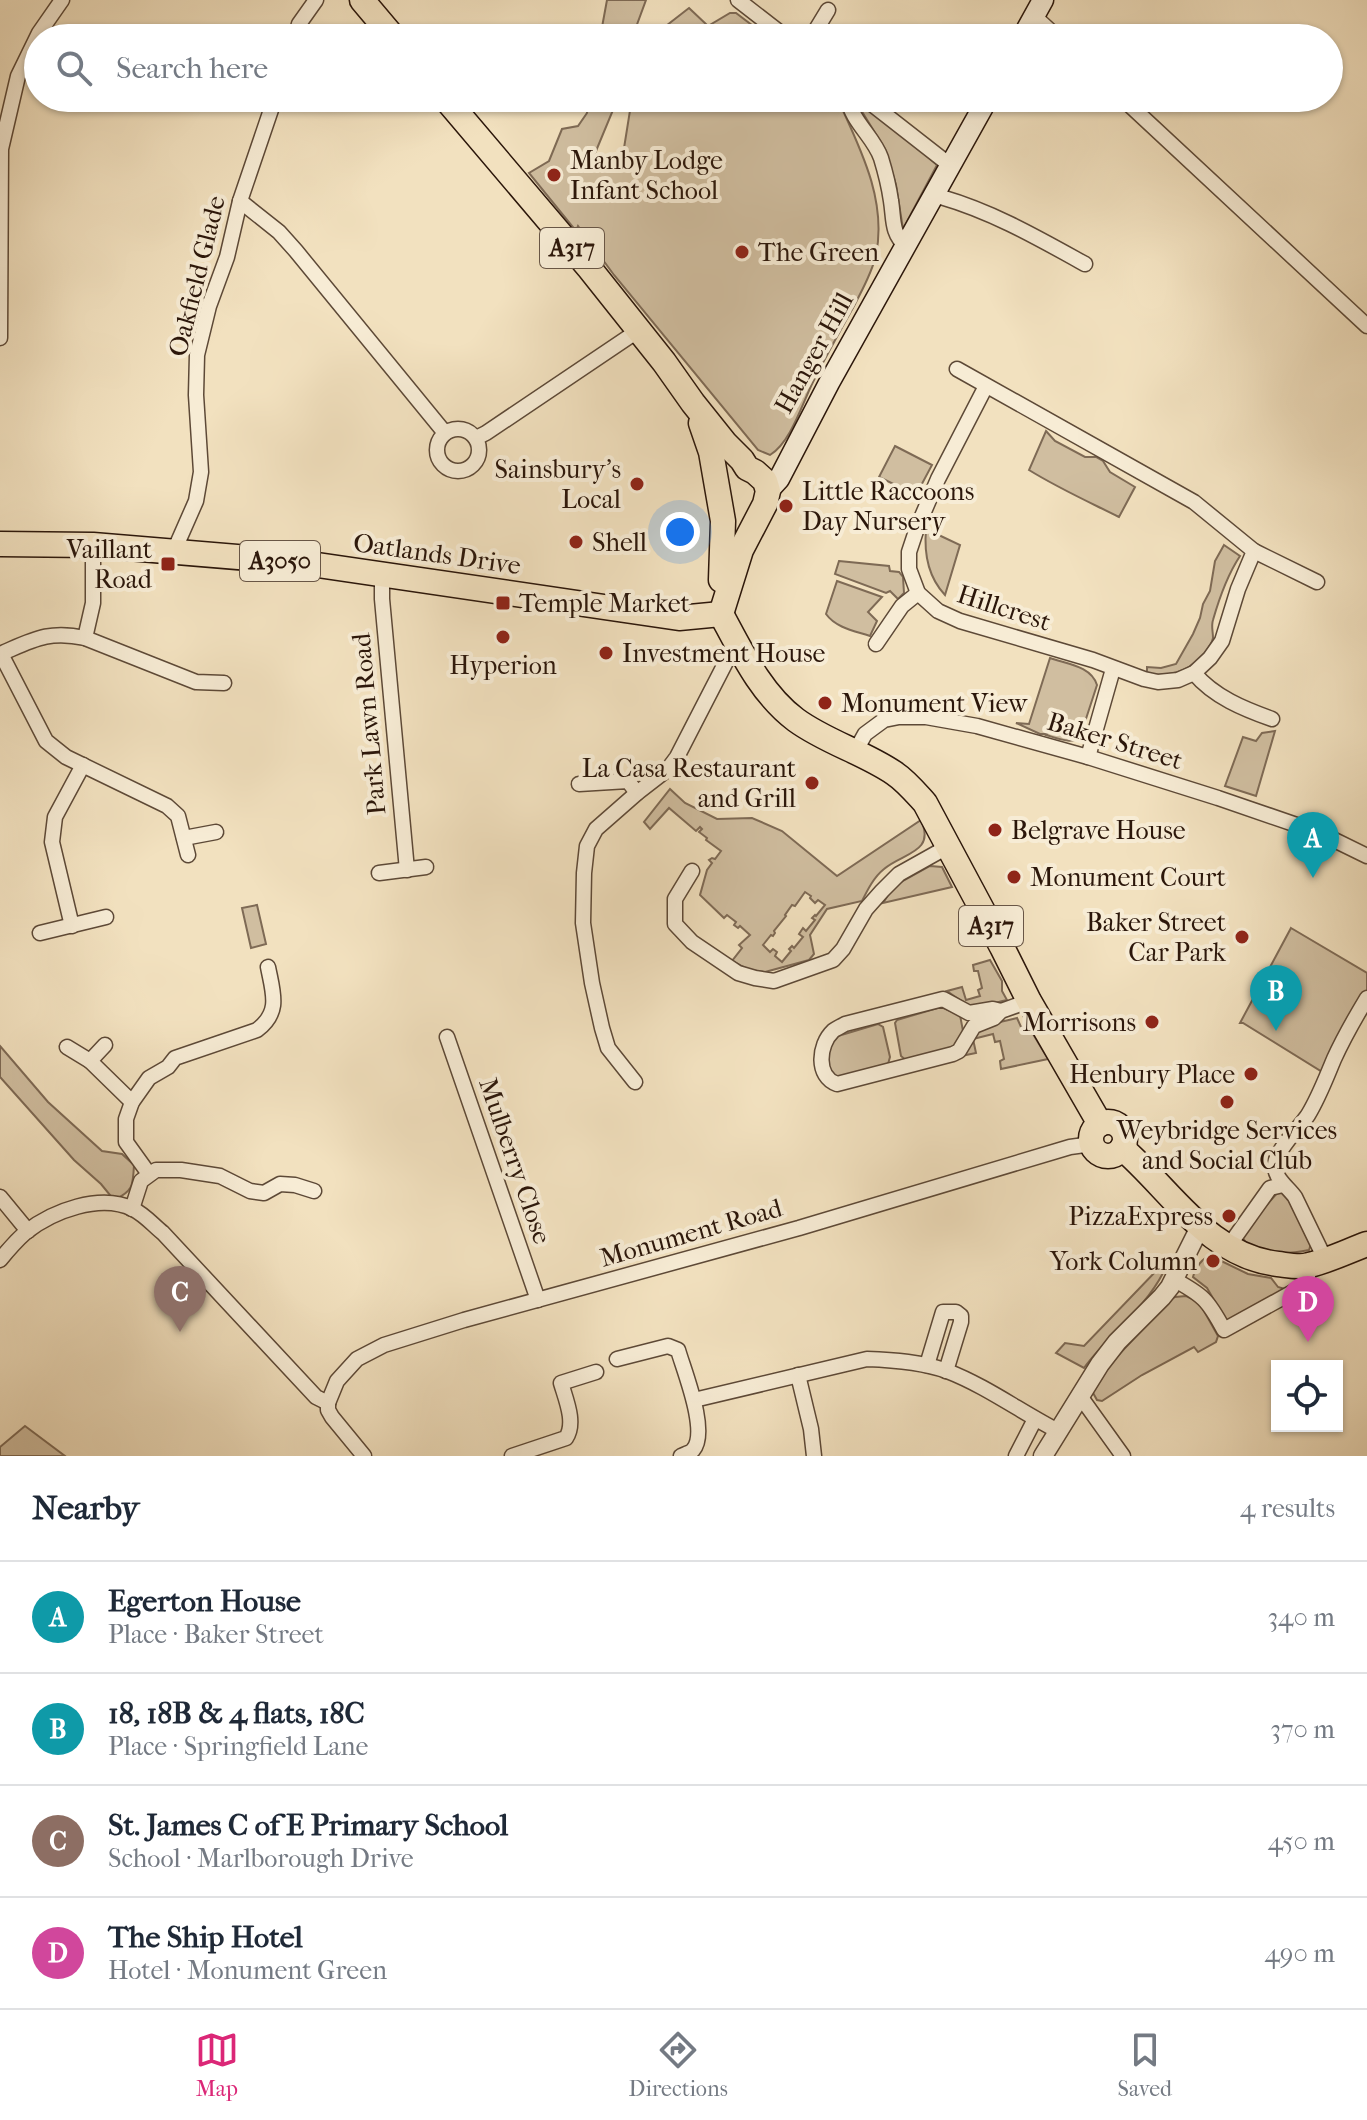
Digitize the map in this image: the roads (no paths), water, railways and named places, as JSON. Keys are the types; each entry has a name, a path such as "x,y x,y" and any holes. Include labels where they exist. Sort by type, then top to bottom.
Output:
{"main road":[{"path":"362,0 382,24"},
{"name":"A317","path":"457,112 639,330 693,403 765,476"},
{"name":"Hanger Hill","path":"721,614 741,550 760,515 765,476 906,246 980,112"},
{"name":"A317","path":"693,403 708,440 721,511 724,541 721,614 739,647 765,687 789,714 814,731 895,774 925,803 1096,1134"},
{"path":"716,483 733,470 765,476"},
{"path":"721,511 741,516 760,515"},
{"name":"Oatlands Drive","path":"0,544 93,545 297,562 679,618 721,614"},
{"path":"1096,1134 1098,1152 1113,1155 1122,1148 1200,1227 1228,1247 1263,1261 1316,1263 1367,1244"}],"street":[{"path":"45,24 62,0"},
{"path":"738,0 769,24"},
{"path":"299,24 314,1"},
{"path":"820,24 828,10"},
{"path":"0,338 1,149 18,76 24,64"},
{"name":"Oakfield Glade","path":"174,551 196,501 201,472 197,355 209,306 227,257 240,201 270,112"},
{"path":"853,112 880,154 891,201 893,227 898,240 906,246"},
{"path":"882,112 951,166"},
{"path":"1137,112 1367,326"},
{"path":"936,192 941,197 1014,224 1085,264"},
{"path":"240,201 279,232 445,433"},
{"path":"476,438 639,330"},
{"path":"957,369 1194,502 1254,551 1299,582 1317,582"},
{"name":"Hillcrest","path":"986,386 938,479 909,552 912,582 918,593 938,611 960,621 1093,660 1113,669 1158,682 1178,680 1194,673"},
{"path":"458,428 476,438 480,451 474,464 462,471 448,469 439,458 438,444 445,433 458,428"},
{"path":"189,518 201,554"},
{"path":"85,638 93,603 93,545"},
{"path":"1254,551 1222,641 1194,673 1212,692 1272,719"},
{"name":"Park Lawn Road","path":"382,574 407,870"},
{"path":"876,644 902,606 918,593"},
{"path":"188,855 178,816 167,806 66,757 46,741 0,654 37,637 66,634 85,638 196,682 224,683"},
{"path":"635,1082 608,1048 592,983 583,923 587,846 596,829 666,771 677,757 729,656 739,647"},
{"path":"1088,757 1113,669"},
{"name":"Baker Street","path":"855,752 865,734 884,720 926,717 977,726 1088,757 1266,814 1365,850"},
{"path":"72,926 52,842 55,817 83,765"},
{"path":"579,784 628,781 637,793"},
{"path":"184,838 216,832"},
{"path":"692,871 675,899 675,924 692,942 738,973 774,981 833,960 843,949 866,909 899,874 949,846"},
{"path":"379,873 426,867"},
{"path":"40,933 106,917"},
{"path":"149,1174 126,1142 126,1119 132,1102 149,1078 168,1067 175,1058 264,1025 275,1002 268,967"},
{"path":"1173,1279 1202,1295 1224,1330 1302,1287 1316,1263 1295,1197 1283,1185 1275,1167 1278,1156 1308,1115 1367,998"},
{"path":"1001,1011 993,1009 969,1013 943,999 845,1024 833,1030 827,1039 822,1055 823,1072 829,1081 837,1084 953,1054 959,1051 974,1026 994,1018 1001,1011 1029,1001"},
{"name":"Mulberry Close","path":"447,1037 538,1300"},
{"path":"90,1061 105,1045"},
{"path":"67,1047 90,1061 132,1102"},
{"name":"Monument Road","path":"328,1403 337,1381 357,1359 372,1350 464,1320 799,1228 1070,1147 1096,1134"},
{"path":"132,1209 141,1181 156,1170 220,1176 250,1191 264,1193 280,1184 314,1191"},
{"path":"1228,1247 1270,1188 1283,1185"},
{"path":"0,1197 28,1231"},
{"path":"0,1260 28,1231 70,1209 92,1204 117,1204 132,1209 163,1233 316,1397 328,1403 332,1417 364,1456"},
{"path":"1043,1456 1100,1364 1117,1342 1162,1297 1200,1227"},
{"path":"927,1365 943,1312 956,1312 961,1316 961,1322 946,1371"},
{"path":"617,1359 668,1346 678,1350 694,1400 698,1436 692,1450 681,1456"},
{"path":"694,1400 867,1359 895,1360 946,1371 980,1386 1058,1431"},
{"path":"512,1456 566,1438 571,1431 571,1423 561,1383 596,1372"},
{"path":"798,1375 814,1456"},
{"path":"1080,1396 1123,1456"},
{"path":"1016,1456 1035,1419"}],"place":[{"name":"Manby Lodge Infant School","path":"554,175"},
{"name":"The Green","path":"742,252"},
{"name":"Sainsbury's Local","path":"637,484"},
{"name":"Little Raccoons Day Nursery","path":"786,506"},
{"name":"Shell","path":"576,542"},
{"name":"Vaillant Road","path":"168,564"},
{"name":"Temple Market","path":"503,603"},
{"name":"Hyperion","path":"503,637"},
{"name":"Investment House","path":"606,653"},
{"name":"Monument View","path":"825,703"},
{"name":"La Casa Restaurant and Grill","path":"812,783"},
{"name":"Belgrave House","path":"995,830"},
{"name":"Monument Court","path":"1014,877"},
{"name":"Egerton House","path":"1313,878"},
{"name":"Baker Street Car Park","path":"1242,937"},
{"name":"Morrisons","path":"1152,1022"},
{"name":"18, 18B & 4 flats, 18C","path":"1276,1031"},
{"name":"Henbury Place","path":"1251,1074"},
{"name":"Weybridge Services and Social Club","path":"1227,1102"},
{"name":"PizzaExpress","path":"1229,1216"},
{"name":"York Column","path":"1213,1261"},
{"name":"St. James C of E Primary School","path":"180,1332"},
{"name":"The Ship Hotel","path":"1308,1342"}]}
